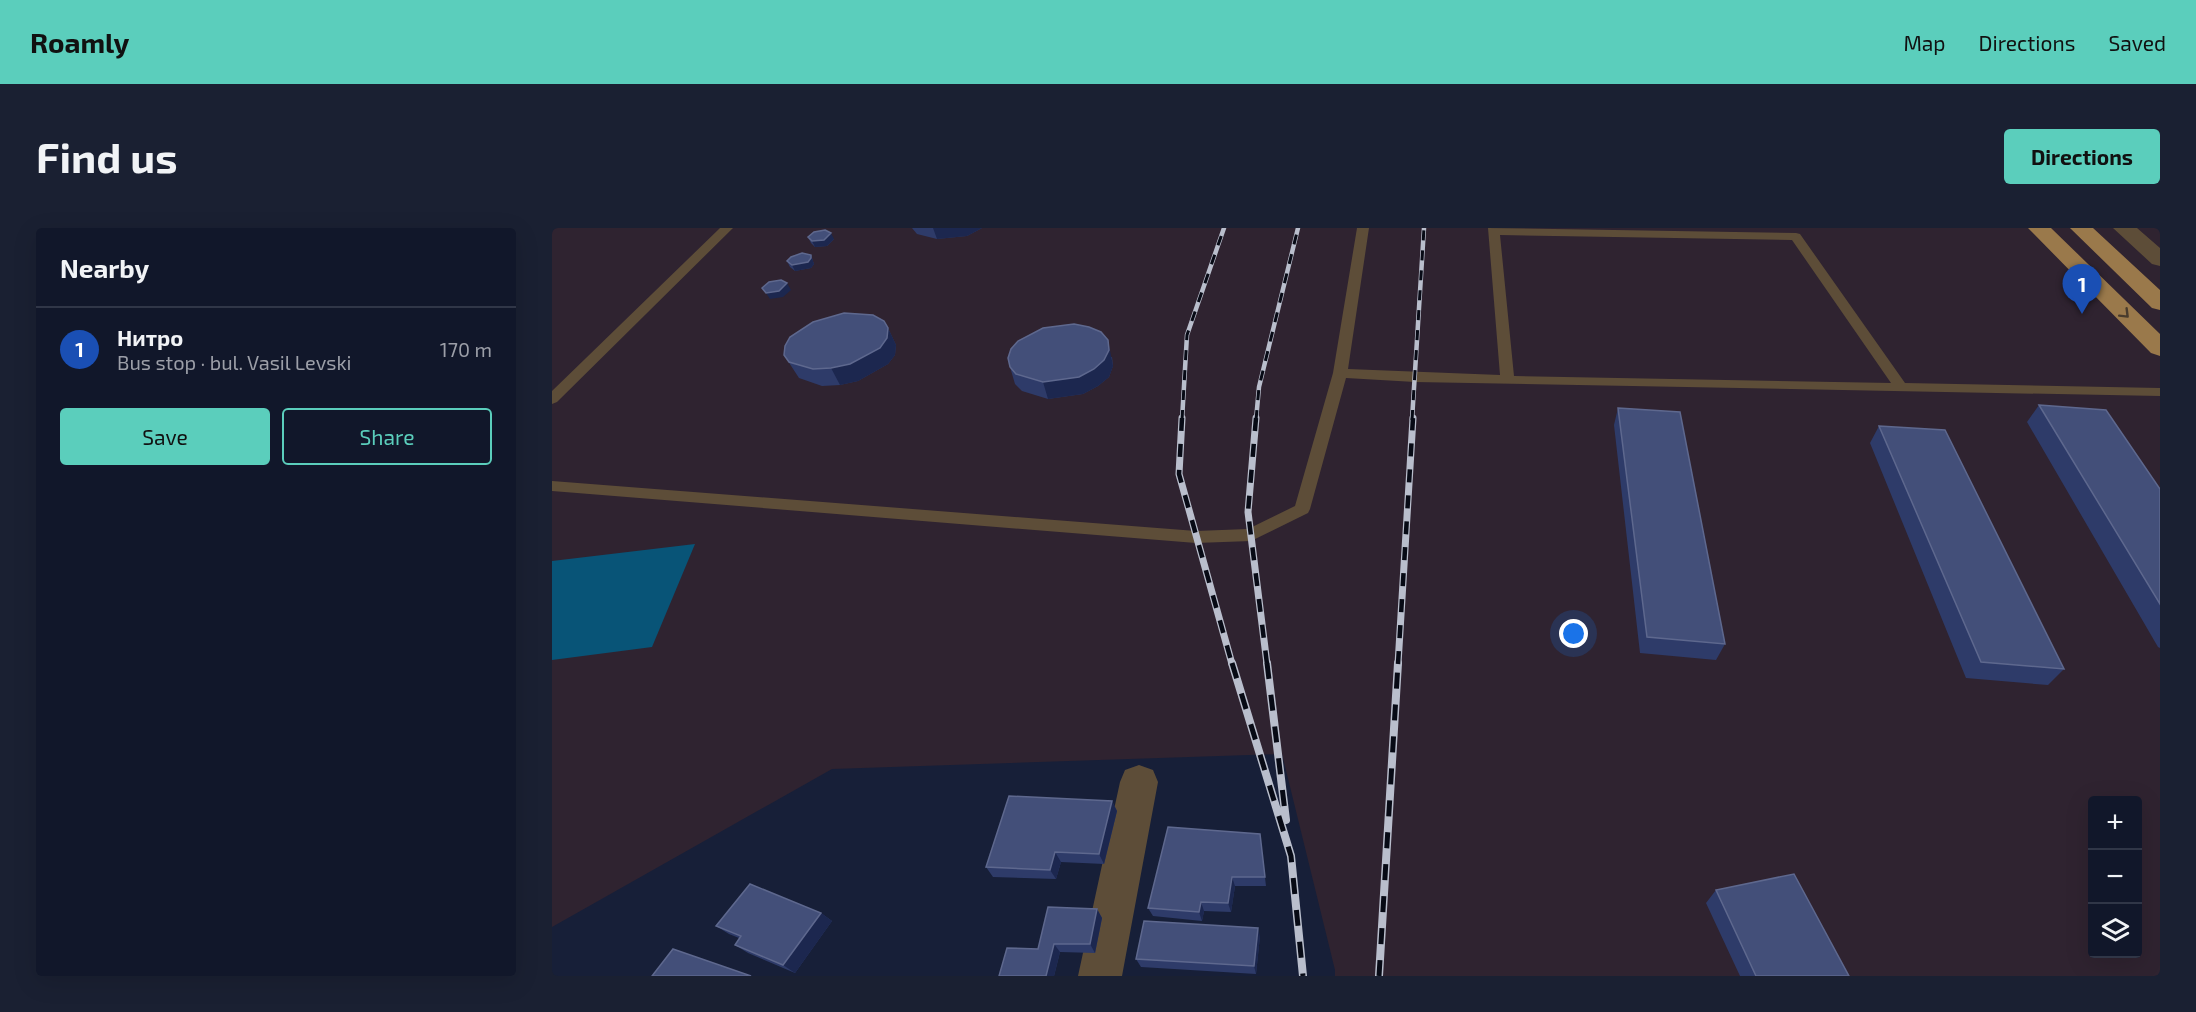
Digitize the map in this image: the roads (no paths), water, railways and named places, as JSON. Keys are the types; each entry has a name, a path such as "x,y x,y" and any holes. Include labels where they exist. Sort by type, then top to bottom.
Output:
{"main road":[{"path":"2039,228 2160,348"},
{"path":"2081,228 2160,303"}],"street":[{"path":"2124,228 2160,259"},
{"path":"1100,976 1139,782"}],"lane":[{"path":"552,399 727,228"},
{"path":"552,486 1196,537 1251,535 1302,509 1340,373 1363,228"},
{"path":"1507,380 1494,230 1796,237 1901,387"},
{"path":"1340,373 1415,378 2160,392"}],"water":[{"path":"695,544 652,647 552,660 552,561"}],"railway":[{"path":"1182,420 1187,335 1224,228"},
{"path":"1256,420 1259,387 1298,228"},
{"path":"1412,420 1424,228"},
{"path":"1182,418 1179,474 1232,664"},
{"path":"1256,418 1248,512 1267,664"},
{"path":"1398,664 1413,418"},
{"path":"1232,663 1291,856 1303,976"},
{"path":"1267,663 1286,820"},
{"path":"1379,976 1398,663"}],"place":[{"name":"Нитро","path":"2082,314"}]}
